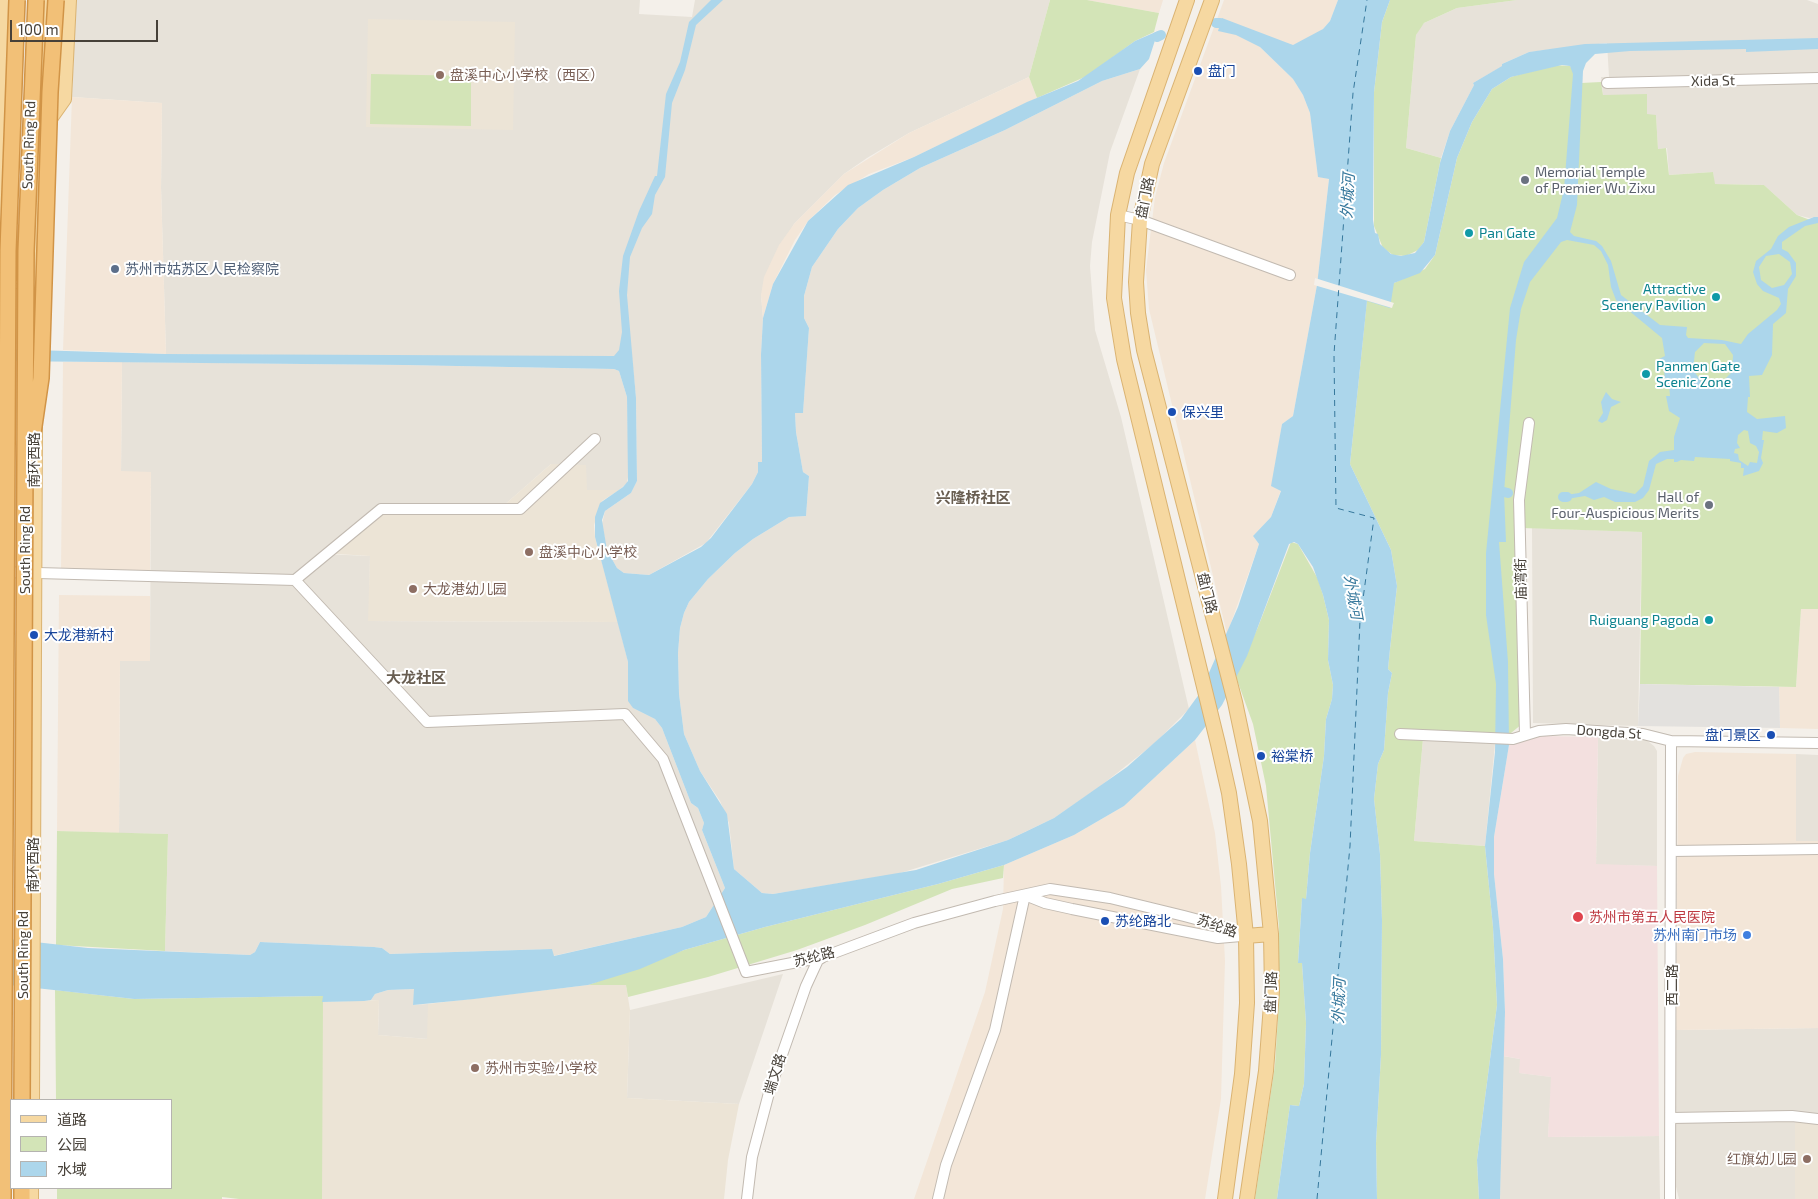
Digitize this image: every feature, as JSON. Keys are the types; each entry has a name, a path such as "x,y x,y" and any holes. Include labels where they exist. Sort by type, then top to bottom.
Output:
{"highway":[{"path":"3,1199 8,234 17,0"},
{"name":"South Ring Rd","path":"22,1099 27,231 36,0"},
{"path":"25,494 41,378 50,92 56,0"},
{"path":"0,449 6,493"}],"main road":[{"path":"0,241 2,84 6,0"},
{"name":"南环西路","path":"32,1099 35,345 39,134 46,0"},
{"path":"39,134 64,99 69,0"},
{"name":"盘门路","path":"1187,0 1130,160 1118,216 1114,286 1120,341 1218,744 1232,817 1246,936 1247,990 1244,1042 1225,1199"},
{"name":"盘门路","path":"1212,0 1152,164 1140,220 1136,282 1140,331 1155,398 1235,702 1260,821 1271,934 1272,991 1268,1047 1247,1199"},
{"path":"1246,936 1271,934"}],"street":[{"name":"Xida St","path":"1607,83 1818,78"},
{"path":"1118,216 1140,220 1290,275"},
{"name":"庙湾街","path":"1525,735 1519,500 1529,423"},
{"path":"0,572 295,580 381,509 520,509 595,439"},
{"name":"苏纶路","path":"295,580 427,722 625,714 662,759 746,972 823,956 923,920 1050,889 1110,898 1218,925 1246,936"},
{"name":"Dongda St","path":"1400,734 1490,740 1513,739 1545,730 1566,729 1643,734 1671,741 1818,743"},
{"name":"西二路","path":"1670,1199 1671,741"},
{"path":"1672,851 1818,850"},
{"path":"938,1199 946,1166 994,1030 1025,895"},
{"name":"苏纶路","path":"1025,895 1045,903 1218,938 1246,936"},
{"name":"端文路","path":"747,1199 752,1157 770,1089 806,986 818,960 823,956"},
{"path":"1671,1118 1792,1116 1818,1119"}],"shaded area":[{"path":"76,0 640,0 639,14 692,17 695,0 1050,0 1029,77 909,133 867,158 844,174 794,224 761,295 763,318 761,354 762,462 758,463 758,472 752,484 706,543 649,575 624,573 617,568 607,550 602,524 605,511 631,493 637,481 636,398 632,358 166,354 161,188 162,103 72,97"},
{"path":"1087,0 1163,0 1159,13"},
{"path":"1224,0 1338,0 1330,21 1312,37 1293,45 1260,47 1293,79 1303,95 1310,113 1318,176 1329,179 1317,285 1293,416 1282,424 1272,486 1281,490 1271,517 1253,536 1259,544 1227,634 1149,309 1146,270 1155,197 1164,163"},
{"path":"1517,0 1807,0 1818,4 1818,217 1809,218 1797,215 1764,185 1714,184 1713,172 1669,175 1667,148 1658,149 1656,115 1647,115 1603,95 1601,77 1609,77 1607,43 1529,52 1502,64 1503,66 1473,83 1474,85 1450,131 1441,158 1406,148 1416,35 1419,28 1424,23 1457,8"},
{"name":"盘溪中心小学校（西区）","path":"368,19 515,22 513,130 366,127"},
{"path":"1140,69 1110,152 1092,242 1090,266 1095,330 1121,417 1189,709 1155,743 1098,788 1054,818 1008,840 897,874 773,894 762,893 734,869 729,823 720,801 700,771 684,734 679,694 678,653 680,628 684,613 689,602 708,579 753,539 789,517 806,516 809,476 803,472 796,432 795,413 803,412 809,328 804,318 804,296 812,267 838,229 858,208 883,190 920,168 1005,130 1102,81"},
{"path":"1029,77 1037,98 914,157 869,174 835,195 808,221 795,240 773,284 763,318 761,295 764,277 779,245 794,224 844,174 909,133"},
{"name":"苏州市姑苏区人民检察院","path":"72,97 162,103 161,188 166,354 63,350"},
{"path":"63,362 122,362 121,471 151,472 150,575 61,571"},
{"path":"122,362 404,365 614,369 619,371 627,397 629,472 627,483 619,490 587,490 551,464 494,514 366,514 322,554 370,556 369,621 618,622 628,662 633,708 655,719 662,728 691,803 698,808 704,823 702,830 725,888 706,917 682,927 553,956 552,949 390,954 382,948 374,947 260,942 255,952 250,955 165,951 168,834 119,833 120,661 150,660 151,472 121,472"},
{"name":"盘溪中心小学校","path":"551,464 586,465 587,490 619,490 602,501 594,525 595,537 618,622 368,621 370,556 321,553 366,514 494,514"},
{"path":"1532,528 1642,532 1638,726 1533,723"},
{"path":"59,595 150,596 150,661 120,661 119,833 57,831"},
{"path":"1801,609 1818,609 1818,729 1780,728 1779,687 1796,687"},
{"path":"1640,684 1779,687 1780,728 1638,726"},
{"name":"苏州市第五人民医院","path":"1545,736 1598,737 1596,864 1657,866 1659,1136 1548,1137 1551,1077 1519,1073 1520,1059 1504,1056 1502,1071 1505,1012 1503,959 1494,874 1494,837 1509,745 1524,738"},
{"path":"1598,737 1645,739 1657,751 1657,866 1596,865"},
{"path":"1423,738 1495,744 1485,846 1414,841"},
{"path":"1195,740 1215,833 1221,886 1225,961 1221,1099 1205,1199 914,1199 985,992 1003,909 1004,865 1074,835 1124,806"},
{"name":"苏州南门市场","path":"1695,752 1796,754 1796,841 1818,841 1818,1028 1676,1030 1678,776 1683,758 1686,754"},
{"path":"1796,754 1818,755 1818,841 1796,841"},
{"path":"783,974 739,1104 627,1098 630,1010"},
{"name":"苏州市实验小学校","path":"588,985 626,985 630,1010 627,1098 739,1104 728,1160 724,1199 322,1199 322,1002 379,1000 378,1035 427,1039 428,1004"},
{"path":"415,989 413,1005 428,1004 428,1039 378,1035 379,1000 371,1000 375,994 388,990"},
{"path":"1818,1028 1818,1118 1795,1118 1795,1199 1679,1199 1676,1187 1676,1030"},
{"path":"1503,1056 1520,1059 1520,1073 1552,1077 1548,1137 1659,1136 1660,1199 1500,1199"},
{"name":"红旗幼儿园","path":"1795,1118 1818,1118 1818,1199 1795,1199"}],"green space":[{"path":"1050,0 1087,0 1159,13 1154,32 1135,41 1087,76 1037,98 1029,77"},
{"path":"1390,0 1517,0 1457,8 1424,23 1416,35 1406,148 1441,158 1424,242 1418,250 1406,256 1393,255 1383,248 1374,226 1374,92 1382,22"},
{"name":"Panmen Gate Scenic Zone","path":"1552,65 1570,66 1581,83 1601,82 1603,95 1647,94 1647,114 1656,115 1658,149 1666,148 1669,175 1713,172 1715,184 1764,185 1797,215 1818,223 1818,609 1801,609 1796,687 1640,684 1642,532 1522,528 1522,724 1511,733 1423,738 1414,841 1485,846 1493,927 1497,1005 1477,1160 1479,1199 1377,1199 1376,1143 1381,1055 1382,920 1380,854 1374,799 1378,764 1384,750 1388,693 1392,673 1388,669 1397,586 1391,550 1350,464 1367,300 1394,283 1425,269 1435,255 1457,158 1472,122 1492,89 1511,77"},
{"path":"371,74 471,76 471,126 370,124"},
{"path":"1291,542 1298,544 1318,579 1323,595 1329,620 1328,660 1333,685 1332,699 1326,719 1324,756 1310,853 1306,899 1302,899 1298,962 1302,963 1306,1023 1304,1084 1299,1106 1290,1105 1277,1199 1255,1199 1275,1065 1279,1001 1279,927 1266,786 1253,724 1236,677 1258,627"},
{"path":"57,831 168,834 165,951 56,945"},
{"path":"1004,865 1003,878 952,889 865,925 797,950 708,977 628,997 626,985 588,985 684,950"},
{"path":"55,990 134,999 323,996 322,1199 239,1199 222,1197 222,1199 57,1199 57,1189 172,1189 172,1099 56,1099"}],"water":[{"name":"外城河","path":"711,0 723,0 696,25 685,70 672,103 665,177 655,195 652,214 642,228 630,257 627,295 636,398 637,481 631,493 605,511 602,520 607,550 617,568 624,573 649,575 701,547 711,538 752,484 758,472 758,462 762,462 761,354 763,318 773,284 808,221 848,185 914,157 1027,102 1078,81 1135,41 1158,31 1149,59 1140,69 1102,81 1005,130 920,168 883,190 858,208 838,229 812,267 804,296 804,318 809,328 803,413 795,413 796,432 803,472 809,476 806,516 789,517 753,539 708,579 689,602 684,613 680,628 678,653 679,694 684,734 700,771 727,814 734,869 762,893 773,894 916,870 1008,840 1025,832 1054,818 1127,767 1181,719 1200,693 1238,607 1259,544 1253,536 1271,517 1281,491 1271,486 1282,424 1293,416 1317,285 1329,179 1318,177 1310,113 1303,95 1293,79 1260,47 1236,35 1218,31 1222,18 1293,45 1323,29 1330,21 1338,0 1390,0 1382,22 1374,92 1373,220 1375,233 1378,234 1380,244 1391,254 1401,256 1415,253 1424,242 1440,163 1450,131 1474,85 1473,83 1502,66 1502,64 1529,52 1585,44 1818,38 1818,49 1746,52 1746,49 1630,51 1595,54 1586,63 1583,71 1577,205 1570,232 1574,236 1596,241 1602,246 1611,261 1621,295 1660,325 1687,327 1686,335 1688,338 1722,340 1741,344 1748,334 1777,310 1781,304 1779,298 1763,291 1757,284 1753,272 1756,261 1771,249 1778,236 1789,227 1814,217 1818,217 1818,223 1805,226 1782,242 1782,249 1788,252 1796,263 1796,276 1788,289 1786,313 1773,324 1772,355 1762,375 1749,376 1750,397 1748,397 1747,412 1757,419 1785,416 1786,428 1777,433 1763,431 1762,440 1764,440 1761,458 1763,463 1759,471 1743,476 1744,468 1741,468 1741,463 1730,461 1730,459 1695,457 1694,461 1681,460 1674,462 1674,459 1667,459 1656,464 1649,490 1643,498 1635,502 1615,502 1604,497 1594,500 1585,496 1567,499 1566,495 1579,493 1596,482 1611,489 1635,494 1643,486 1649,461 1660,452 1674,450 1674,437 1680,418 1669,411 1666,396 1670,396 1669,384 1665,384 1664,368 1658,367 1655,364 1657,360 1665,356 1662,338 1616,300 1611,287 1608,265 1601,251 1594,245 1567,240 1561,242 1530,282 1521,309 1516,340 1504,492 1506,542 1499,542 1508,662 1509,745 1494,837 1494,874 1503,959 1505,1012 1500,1199 1479,1199 1477,1160 1497,1005 1493,927 1485,846 1495,752 1496,684 1486,615 1486,553 1510,308 1524,262 1557,218 1564,189 1573,74 1570,66 1562,65 1511,77 1492,89 1472,122 1457,158 1435,255 1420,273 1394,283 1390,308 1367,301 1350,464 1391,550 1397,586 1388,669 1392,673 1388,693 1384,750 1378,764 1374,799 1380,854 1382,920 1381,1055 1376,1143 1377,1199 1277,1199 1290,1105 1299,1106 1304,1084 1306,1023 1302,963 1298,963 1302,898 1306,899 1310,853 1324,756 1326,719 1332,699 1333,685 1328,660 1329,620 1323,595 1313,567 1298,544 1294,542 1289,544 1247,656 1222,705 1195,740 1124,806 1074,835 1004,865 684,950 640,969 588,985 474,999 413,1005 414,989 388,990 375,994 371,1000 364,1001 322,1002 323,996 134,999 0,984 0,938 88,948 250,955 255,952 260,942 374,947 382,948 390,954 552,949 554,956 682,927 706,917 725,888 702,830 704,823 698,808 691,803 662,728 655,719 633,708 628,701 628,662 595,537 595,517 600,503 623,487 628,481 627,397 619,371 614,369 404,365 0,361 0,349 166,354 614,356 619,350 622,332 619,291 623,256 639,211 655,176 657,176 666,94 680,62 689,22","holes":["1779,254 1790,262 1792,274 1784,285 1772,288 1761,280 1759,267 1766,256","1704,343 1725,344 1733,355 1732,372 1721,383 1702,382 1693,370 1695,352","1744,430 1748,431 1750,443 1756,446 1759,452 1757,463 1750,462 1748,466 1739,460 1738,454 1734,453 1735,449 1740,448 1737,443 1738,435"]},
{"path":"1606,392 1612,399 1621,402 1611,407 1607,420 1602,423 1598,421 1603,413 1601,402"}],"pier":[{"path":"1315,278 1394,303 1392,308 1314,285"}],"waterway":[{"path":"1157,37 1161,35"},
{"path":"1504,492 1508,493"}],"ferry route":[{"path":"1317,1199 1350,846 1360,621 1374,518 1336,508 1334,354 1353,93 1367,0"}],"place":[{"name":"盘门","path":"1198,71"},
{"name":"盘溪中心小学校（西区）","path":"440,75"},
{"name":"Memorial Temple of Premier Wu Zixu","path":"1525,180"},
{"name":"Pan Gate","path":"1469,233"},
{"name":"苏州市姑苏区人民检察院","path":"115,269"},
{"name":"Attractive Scenery Pavilion","path":"1716,297"},
{"name":"Panmen Gate Scenic Zone","path":"1646,374"},
{"name":"保兴里","path":"1172,412"},
{"name":"Hall of Four-Auspicious Merits","path":"1709,505"},
{"name":"盘溪中心小学校","path":"529,552"},
{"name":"大龙港幼儿园","path":"413,589"},
{"name":"Ruiguang Pagoda","path":"1709,620"},
{"name":"大龙港新村","path":"34,635"},
{"name":"盘门景区","path":"1771,735"},
{"name":"裕棠桥","path":"1261,756"},
{"name":"苏州市第五人民医院","path":"1578,917"},
{"name":"苏纶路北","path":"1105,921"},
{"name":"苏州南门市场","path":"1747,935"},
{"name":"苏州市实验小学校","path":"475,1068"},
{"name":"红旗幼儿园","path":"1807,1159"}],"district":[{"name":"兴隆桥社区","path":"973,498"},
{"name":"大龙社区","path":"416,678"}]}
